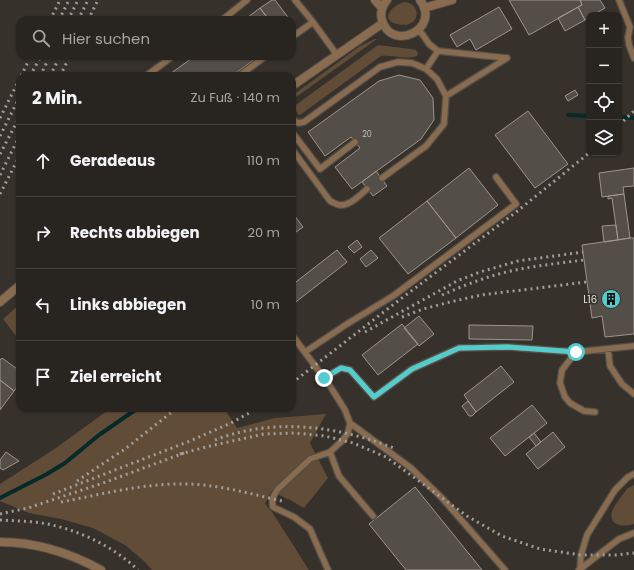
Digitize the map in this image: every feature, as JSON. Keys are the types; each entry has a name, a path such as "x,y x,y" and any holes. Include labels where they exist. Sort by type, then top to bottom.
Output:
{"street":[{"path":"375,0 382,8"},
{"path":"387,0 382,8 381,15 383,22 386,29 398,36 412,34 422,26 425,14 420,0"},
{"path":"424,8 452,0"},
{"path":"296,83 383,22"},
{"path":"0,302 16,288"},
{"path":"0,542 34,545 57,550 87,562 101,570"}],"lane":[{"path":"227,16 247,0"},
{"path":"295,0 337,55"},
{"path":"619,0 632,25 628,37 629,46 634,58"},
{"path":"296,34 313,22"},
{"path":"418,30 423,34 429,44 438,51 507,58 446,96"},
{"path":"426,69 438,51"},
{"path":"151,72 168,60"},
{"path":"244,72 261,60"},
{"path":"296,122 298,123 304,122 380,67 398,62 412,63 426,69 437,79 446,96 444,124 426,146 382,178"},
{"path":"296,137 320,169 356,142"},
{"path":"296,154 330,200 338,205 346,204 354,200 367,189"},
{"path":"305,352 393,296 516,204 496,177"},
{"path":"296,340 324,378 345,410 350,423 348,433 343,440 330,452 310,460 278,489 272,503 273,507 294,517 310,529 328,570"},
{"path":"324,378 341,368 350,370 374,397 412,369 459,348 507,347 576,352 634,346"},
{"path":"608,348 610,366 622,384 634,394"},
{"path":"576,352 562,370 560,383 564,397 570,403 584,411 594,412"},
{"path":"350,423 411,468 442,498 505,570"},
{"path":"330,452 339,476 373,516"},
{"path":"580,570 587,535 615,490 628,477 634,474"},
{"path":"580,570 619,539 634,533"}],"shaded area":[{"path":"404,2 410,3 414,6 417,15 415,20 405,25 392,23 388,17 391,10"},
{"path":"377,39 296,97 296,93 360,46"},
{"path":"378,45 416,50 418,53 417,56 408,58 381,56 300,115 296,111 296,105"},
{"path":"16,308 16,336 3,319"},
{"path":"106,412 229,412 227,413 237,428 275,418 326,414 310,443 328,478 304,508 271,491 265,504 272,512 309,570 152,570 125,545 93,528 61,519 29,513 0,501 0,484 56,448"},
{"path":"634,485 634,524 625,526 616,524 613,522 611,514 613,509 628,488"}],"building":[{"path":"272,0 275,0 287,16 266,16 260,8"},
{"path":"509,0 580,0 582,5 529,35"},
{"path":"580,0 600,0 605,8 598,12 586,12 585,20 578,7 582,5"},
{"path":"499,7 512,29 476,50 470,39 457,47 450,35"},
{"path":"578,7 585,20 565,31 558,18"},
{"path":"260,8 266,16 249,16"},
{"path":"189,60 254,60 237,72 173,72"},
{"path":"399,75 420,80 433,98 434,120 421,139 352,189 335,167 360,148 351,137 325,156 308,132 379,81"},
{"path":"575,90 578,95 568,101 565,96"},
{"path":"528,111 568,164 535,188 495,135"},
{"path":"469,168 498,205 456,238 427,201"},
{"path":"634,168 634,186 623,187 624,194 602,197 599,173"},
{"path":"376,171 387,186 373,196 362,182"},
{"path":"624,194 630,238 618,240 612,198 608,199 608,196"},
{"path":"427,201 456,238 408,274 379,238"},
{"path":"296,218 303,227 296,232"},
{"path":"616,225 618,240 604,242 602,226"},
{"name":"L16","path":"634,238 634,334 605,337 602,316 592,318 582,245"},
{"path":"357,240 362,247 354,253 348,247"},
{"path":"337,250 347,262 296,302 296,282"},
{"path":"371,250 378,258 366,267 360,259"},
{"path":"419,316 434,334 419,346 404,328"},
{"path":"402,324 418,344 378,375 362,355"},
{"path":"469,325 533,326 532,340 469,339"},
{"path":"2,358 16,368 16,388 14,391 0,380 0,360"},
{"path":"501,366 514,382 476,412 464,395"},
{"path":"0,380 14,391 0,410"},
{"path":"468,401 476,412 472,416 469,416 462,406"},
{"path":"532,405 547,423 505,456 490,438"},
{"path":"553,432 565,447 538,469 526,454"},
{"path":"534,433 541,442 536,446 529,437"},
{"path":"6,452 19,461 3,470 0,468 0,460"},
{"path":"415,487 482,570 406,570 369,524"}],"waterway":[{"path":"568,115 586,116"},
{"path":"622,117 634,118"},
{"path":"0,498 65,463 99,435 132,412"}],"railway":[{"path":"52,16 60,0"},
{"path":"61,16 69,0"},
{"path":"70,16 78,0"},
{"path":"80,16 88,0"},
{"path":"90,16 98,0"},
{"path":"23,72 29,60"},
{"path":"32,72 39,60"},
{"path":"42,72 48,60"},
{"path":"52,72 58,60"},
{"path":"62,72 68,60"},
{"path":"0,118 16,86"},
{"path":"0,136 16,104"},
{"path":"622,122 634,111"},
{"path":"0,154 16,124"},
{"path":"0,175 16,143"},
{"path":"296,380 515,213 586,155"},
{"path":"0,194 16,163"},
{"path":"365,332 457,281 480,272 518,261 583,252"},
{"path":"442,295 473,282 514,270 584,260"},
{"path":"402,317 423,309 481,295 587,282"},
{"path":"77,481 125,449 172,412"},
{"path":"53,494 190,441 231,423 251,412"},
{"path":"215,440 260,428 306,427 352,435 396,449"},
{"path":"180,454 264,434 295,433 325,436 353,443 386,457 467,516 502,536 540,549 581,555 616,555 634,553"},
{"path":"0,514 28,508 106,482 184,453"},
{"path":"61,502 114,491 168,484 204,485 282,501"},
{"path":"0,520 26,521 64,528 109,548 138,570"}],"place":[{"name":"L16","path":"611,299"}],"route":[{"path":"324,378 341,368 350,370 374,397 412,369 459,348 507,347 576,352"}]}
